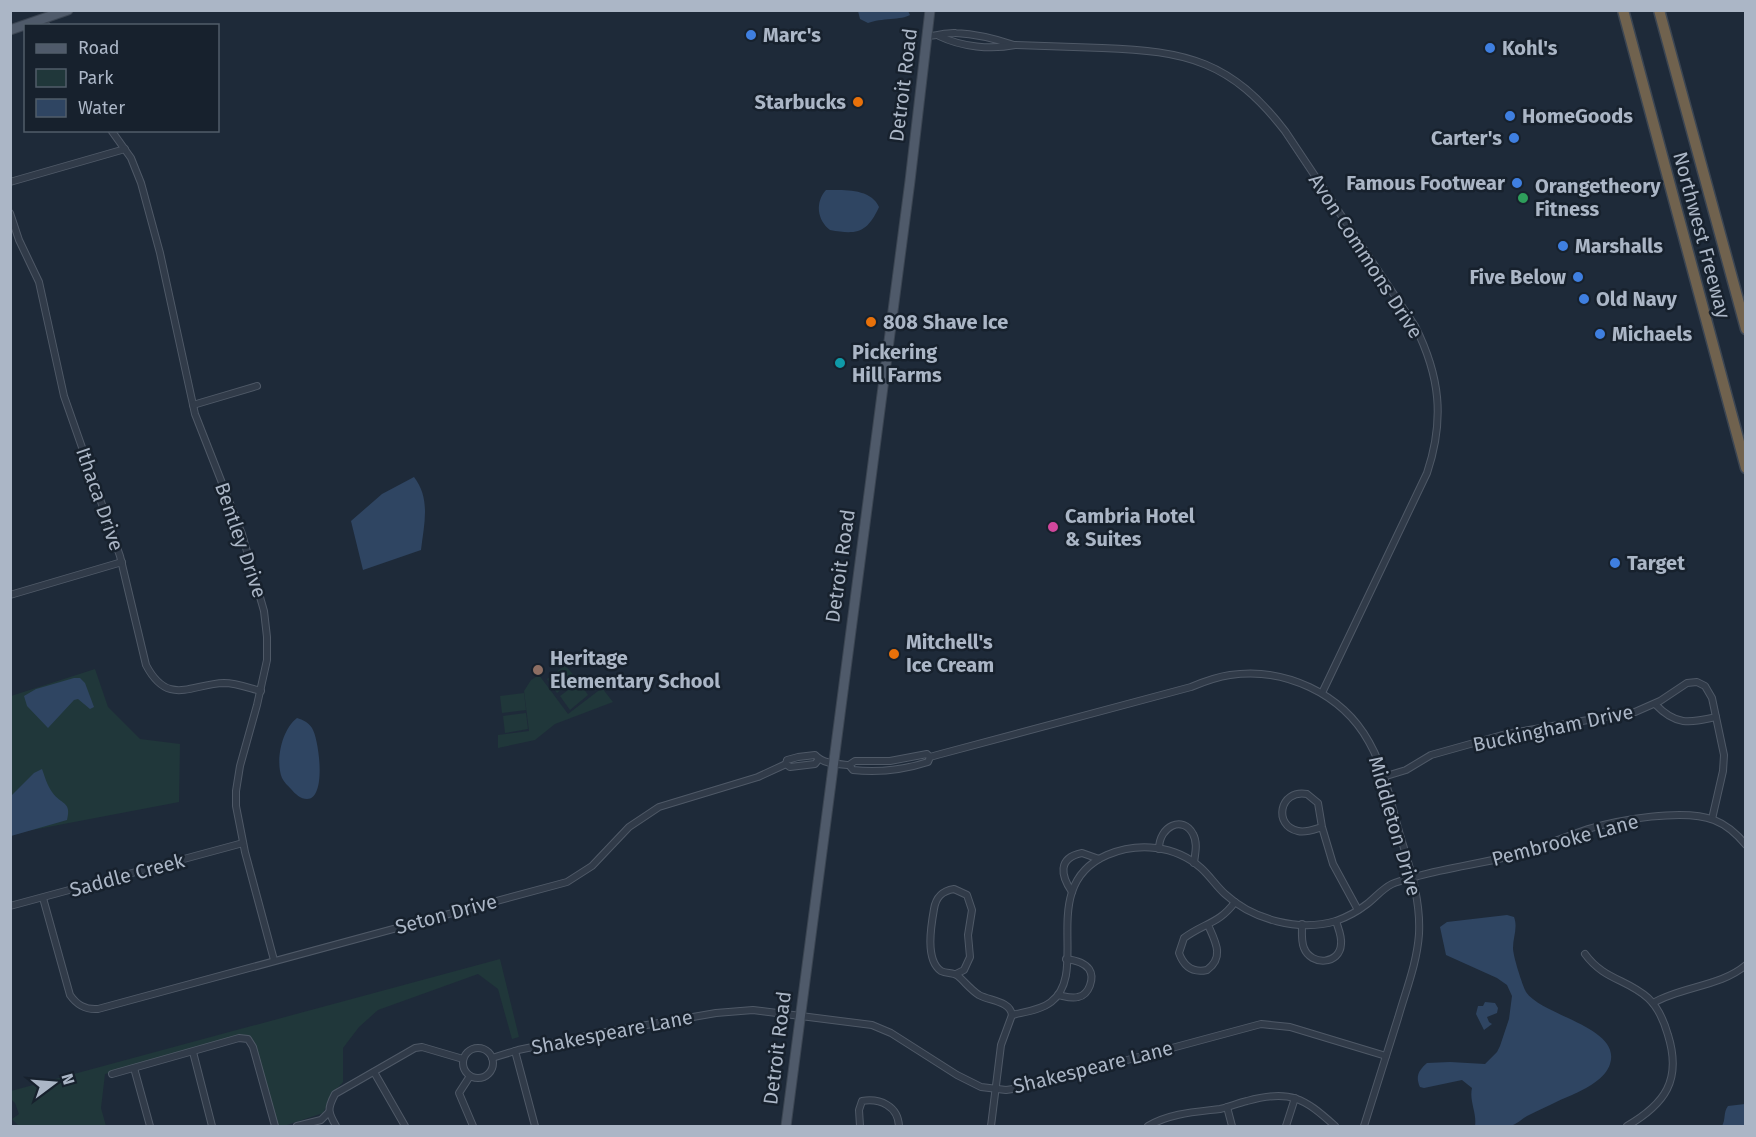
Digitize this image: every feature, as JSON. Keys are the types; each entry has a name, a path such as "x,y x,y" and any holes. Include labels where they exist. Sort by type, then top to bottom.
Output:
{"highway":[{"name":"Northwest Freeway","path":"1623,10 1746,468"},
{"name":"Northwest Freeway","path":"1659,10 1746,329"}],"main road":[{"path":"46,24 69,10"},
{"name":"Detroit Road","path":"786,1126 910,181 930,10"}],"street":[{"name":"Avon Commons Drive","path":"927,36 939,36 951,42 996,49 1015,45 1165,52 1200,62 1239,84 1268,110 1285,131 1415,326 1425,347 1438,394 1439,421 1432,459 1322,693"},
{"name":"Bentley Drive","path":"112,132 135,167 160,253 193,405 242,534 264,610 268,650 261,691 237,779 236,806 243,843 274,960"},
{"path":"10,182 125,149"},
{"name":"Ithaca Drive","path":"10,213 19,240 39,282 64,396 122,562 143,656 150,673 167,687 184,692 223,683 261,691"},
{"path":"193,405 257,386"},
{"path":"10,595 122,562"},
{"name":"Middleton Drive","path":"832,763 849,765 855,761 890,761 927,754 930,757 1229,675 1253,674 1281,677 1322,693 1344,710 1360,728 1374,752 1413,878 1419,909 1418,946 1412,971 1364,1126"},
{"name":"Buckingham Drive","path":"1383,777 1406,770 1431,756 1506,734 1629,713 1655,704 1688,683 1697,682 1709,691 1724,762 1712,819"},
{"name":"Buckingham Drive","path":"1655,704 1668,716 1681,721 1689,722 1716,717"},
{"name":"Seton Drive","path":"43,898 70,995 80,1006 92,1010 98,1009 567,882 592,866 630,827 659,807 758,777 786,764 787,760 798,757 815,755 819,759 832,763"},
{"path":"1322,827 1301,832 1288,826 1282,817 1282,812 1289,797 1299,793 1312,796 1320,806 1322,827 1333,864 1358,910"},
{"name":"Pembrooke Lane","path":"1336,921 1358,910 1391,885 1454,867 1512,855 1616,822 1675,816 1712,819 1730,829 1746,845"},
{"path":"1159,849 1159,838 1164,830 1173,826 1182,826 1194,835 1196,845 1194,863"},
{"name":"Saddle Creek","path":"10,906 243,843"},
{"path":"1012,1016 1045,1005 1064,986 1067,915 1072,892 1083,873 1099,859 1130,849 1159,849 1181,855 1194,863 1235,902 1247,910 1277,921 1302,924 1336,921 1341,936 1341,948 1335,957 1323,961 1313,958 1305,950 1302,924"},
{"path":"1072,892 1063,876 1063,868 1069,859 1082,853 1099,859"},
{"path":"956,974 964,970 970,961 968,934 972,910 967,894 954,889 947,890 937,897 931,927 933,962 942,971 956,974 979,995 1010,1008 1012,1016 1003,1037 991,1126"},
{"path":"1208,925 1218,949 1218,957 1207,970 1192,970 1184,965 1181,959 1179,953 1181,943 1188,935 1225,914 1235,902"},
{"path":"1585,954 1601,972 1633,987 1653,1003 1662,1018 1671,1044 1673,1062 1671,1077 1665,1091 1656,1106 1645,1116 1627,1126"},
{"path":"1058,994 1074,998 1081,997 1091,983 1091,973 1088,968 1079,962 1066,959"},
{"path":"1653,1003 1677,992 1726,978 1746,965"},
{"name":"Shakespeare Lane","path":"463,1059 469,1051 477,1049 485,1050 492,1058 515,1051 716,1013 753,1010 861,1022 879,1027 967,1080 981,1087 995,1089 1028,1088 1260,1024 1290,1027 1386,1056"},
{"path":"112,1074 238,1038 248,1039 253,1047 275,1126"},
{"path":"336,1126 329,1112 330,1103 335,1094 415,1048 422,1047 463,1059 464,1069 470,1076 478,1078 488,1074 493,1066 492,1058"},
{"path":"515,1051 535,1126"},
{"path":"193,1052 212,1126"},
{"path":"134,1068 150,1126"},
{"path":"374,1072 405,1126"},
{"path":"470,1076 459,1093 472,1126"},
{"path":"1148,1126 1171,1117 1227,1107 1269,1096 1295,1098 1312,1106 1335,1126"},
{"path":"1286,1126 1295,1098"},
{"path":"860,1126 862,1101 880,1100 898,1118 902,1126"},
{"path":"1227,1107 1232,1126"},
{"path":"297,1126 321,1120 329,1112"}],"green space":[{"path":"565,665 576,678 557,693 547,679"},
{"path":"95,669 108,707 140,739 180,744 179,802 11,834 11,696"},
{"path":"539,675 568,714 602,688 613,702 555,724 535,740 498,748 498,735 529,731 524,691 531,680"},
{"path":"579,682 588,695 570,710 560,696"},
{"path":"524,693 526,710 502,713 500,696"},
{"path":"526,713 528,729 505,733 503,716"},
{"path":"500,959 519,1037 512,1039 498,989 478,974 378,1010 359,1027 343,1048 343,1082 334,1092 323,1113 284,1126 278,1126 251,1038 207,1045 105,1074 101,1108 106,1126 19,1126 12,1119 19,1114 11,1099 11,1091"}],"water":[{"path":"858,11 908,11 910,15 868,23 860,19"},
{"path":"826,190 863,193 870,196 879,207 875,216 860,230 847,232 830,230 822,221 819,211 820,200"},
{"path":"414,477 423,494 425,512 421,550 363,570 351,521 382,494"},
{"path":"80,678 85,683 94,707 90,709 78,699 74,700 48,728 27,706 24,696 36,689"},
{"path":"297,718 312,728 319,755 317,789 313,796 307,799 300,797 283,779 279,763 284,737"},
{"path":"42,769 52,792 67,806 67,820 11,836 11,796 34,773"},
{"path":"1507,915 1514,917 1515,921 1513,952 1526,992 1548,1008 1593,1031 1604,1041 1610,1051 1610,1064 1604,1074 1589,1086 1513,1125 1498,1128 1475,1126 1472,1088 1462,1080 1420,1087 1419,1074 1427,1063 1485,1064 1500,1046 1509,1019 1512,996 1507,985 1497,978 1446,955 1440,927 1447,922"},
{"path":"1485,1002 1495,1003 1498,1008 1497,1013 1487,1017 1492,1024 1484,1030 1476,1014 1478,1006 1483,1006"},
{"path":"1745,1104 1745,1126 1722,1126 1728,1106"}],"place":[{"name":"Marc's","path":"751,35"},
{"name":"Kohl's","path":"1490,48"},
{"name":"Starbucks","path":"858,102"},
{"name":"HomeGoods","path":"1510,116"},
{"name":"Carter's","path":"1514,138"},
{"name":"Famous Footwear","path":"1517,183"},
{"name":"Orangetheory Fitness","path":"1523,198"},
{"name":"Marshalls","path":"1563,246"},
{"name":"Five Below","path":"1578,277"},
{"name":"Old Navy","path":"1584,299"},
{"name":"808 Shave Ice","path":"871,322"},
{"name":"Michaels","path":"1600,334"},
{"name":"Pickering Hill Farms","path":"840,363"},
{"name":"Cambria Hotel & Suites","path":"1053,527"},
{"name":"Target","path":"1615,563"},
{"name":"Mitchell's Ice Cream","path":"894,654"},
{"name":"Heritage Elementary School","path":"538,670"}]}
